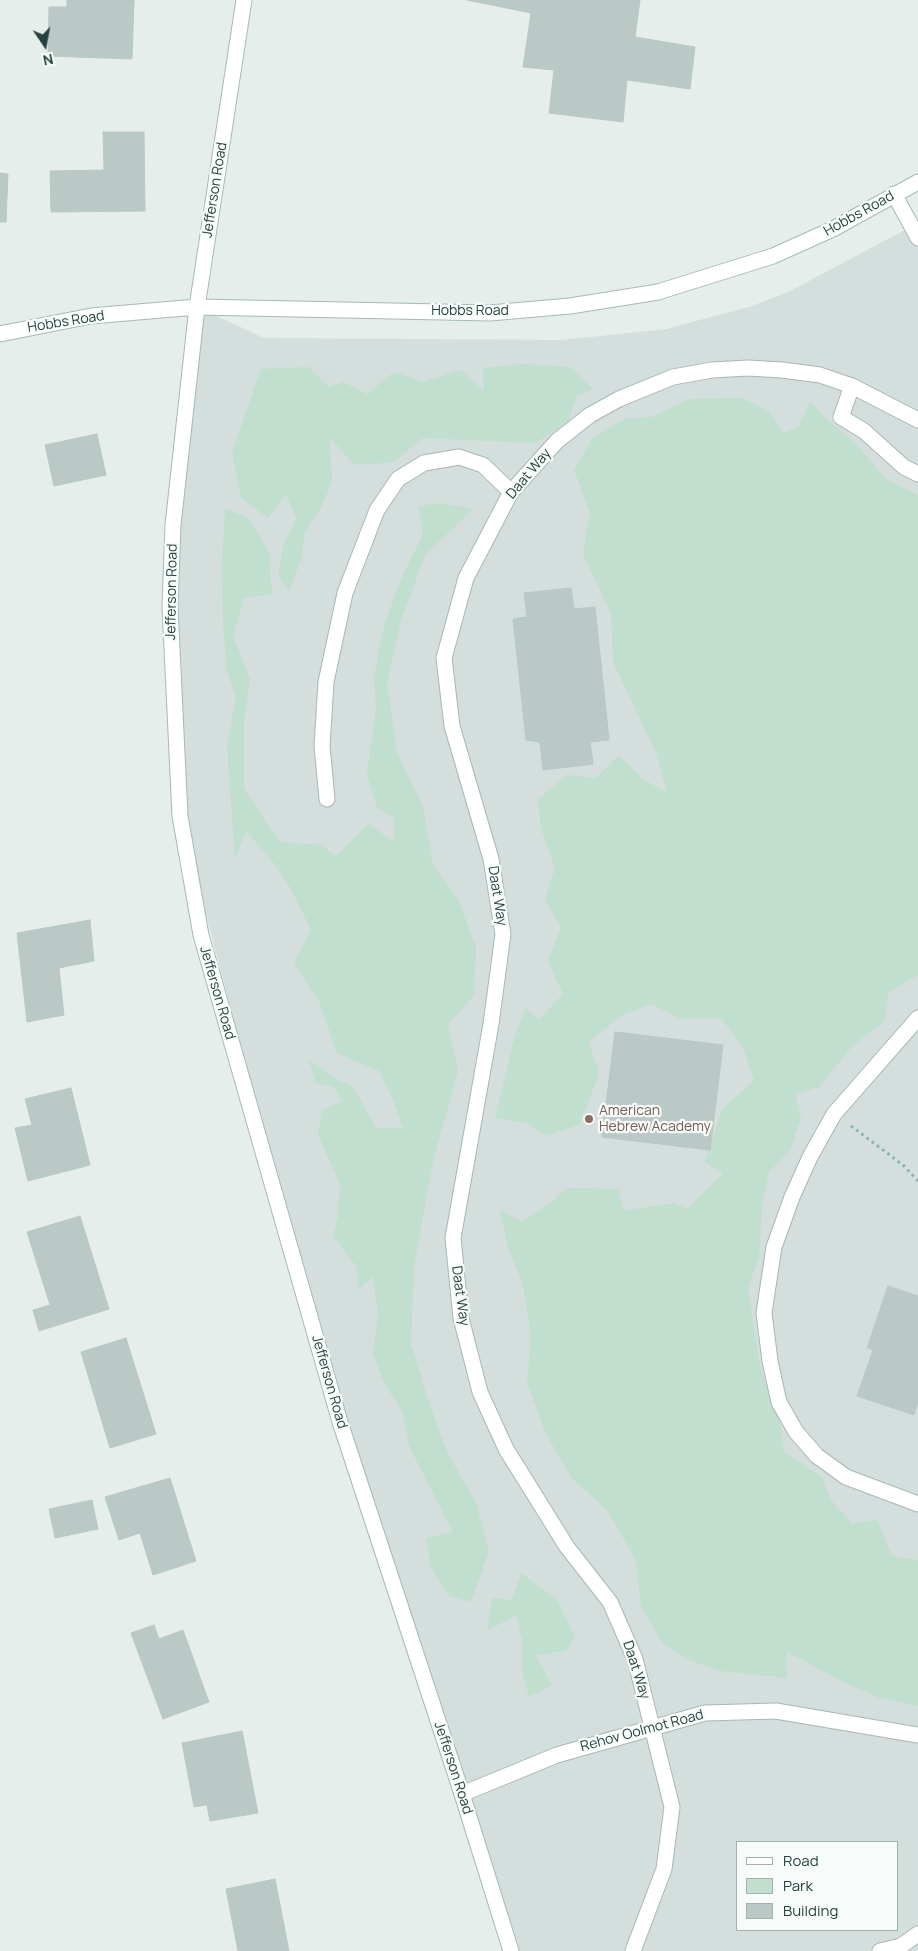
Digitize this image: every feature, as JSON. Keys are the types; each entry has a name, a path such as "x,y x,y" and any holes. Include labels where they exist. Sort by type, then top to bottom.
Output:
{"street":[{"name":"Jefferson Road","path":"244,0 197,307 173,525 170,607 180,816 201,935 340,1422 462,1794 511,1951"},
{"name":"Hobbs Road","path":"0,334 91,316 197,307 490,313 570,306 658,292 773,256 833,229 918,182"},
{"path":"894,194 918,238"},
{"name":"Daat Way","path":"633,1951 664,1869 672,1807 635,1659 610,1602 567,1547 506,1449 480,1392 461,1318 452,1238 491,1024 502,934 491,859 452,726 444,658 466,578 511,492 556,441 590,415 643,387 672,377 712,370 748,368 820,376 852,386 918,420"},
{"path":"852,386 841,417 864,432 904,467 918,474"},
{"path":"327,799 322,746 326,682 345,593 377,510 398,479 424,463 459,457 483,466 511,492"},
{"path":"918,1018 834,1114 792,1197 774,1247 764,1313 770,1361 779,1402 796,1432 817,1456 846,1477 918,1504"},
{"name":"Rehov Oolmot Road","path":"462,1794 557,1755 653,1726 705,1713 776,1710 918,1735"},
{"path":"880,1951 901,1946 918,1934"}],"path":[{"path":"834,1114 903,1165 918,1181"}],"shaded area":[{"name":"American Hebrew Academy","path":"918,223 918,1951 511,1951 340,1422 180,816 170,607 197,307 264,338 562,340 666,329 752,306 790,291"}],"green space":[{"path":"522,364 571,367 593,390 577,395 568,424 535,443 423,438 392,463 354,464 330,438 332,481 322,506 305,531 301,559 289,591 278,576 283,547 296,518 286,494 268,518 241,498 232,453 261,369 309,367 329,387 343,382 367,394 394,372 423,382 461,370 484,392 483,368"},
{"path":"741,398 769,411 784,433 799,426 810,401 822,415 857,445 887,480 918,495 918,975 889,992 884,1021 853,1045 819,1087 795,1094 801,1118 790,1150 769,1172 762,1205 759,1258 748,1287 760,1367 781,1426 784,1452 821,1476 831,1500 852,1524 877,1520 892,1556 918,1560 918,1706 880,1698 848,1684 787,1652 786,1678 721,1671 689,1660 663,1643 641,1606 636,1560 607,1510 572,1478 545,1432 527,1382 531,1336 523,1284 507,1244 500,1210 522,1222 551,1203 566,1188 619,1189 623,1211 672,1203 688,1209 723,1173 705,1162 722,1110 754,1080 743,1047 721,1018 681,1019 651,1004 618,1017 589,1042 599,1074 579,1125 546,1136 527,1123 495,1118 514,1039 526,1008 539,1020 563,994 548,961 561,927 545,899 555,868 541,828 538,799 568,775 596,778 619,756 643,779 667,793 656,752 613,662 611,613 583,554 590,512 574,470 592,439 625,419 652,417 689,399"},
{"path":"440,503 473,509 425,555 401,620 387,683 397,753 423,807 433,864 458,900 476,947 474,996 448,1024 458,1071 433,1161 414,1267 411,1344 430,1406 448,1454 476,1503 489,1551 471,1602 449,1596 431,1567 426,1538 453,1532 409,1446 402,1411 384,1383 373,1353 378,1315 373,1277 359,1289 356,1266 333,1236 338,1216 340,1183 318,1135 322,1110 342,1101 333,1086 316,1084 309,1060 337,1080 352,1085 376,1128 403,1128 393,1100 379,1071 337,1053 319,1001 294,963 311,930 291,889 273,862 246,831 235,859 227,746 236,697 227,671 223,624 222,564 225,508 249,519 269,552 272,594 244,598 233,636 250,679 244,724 244,788 279,842 321,845 336,856 368,824 394,842 394,818 377,807 367,775 376,708 374,676 385,622 403,575 423,534 418,506"},
{"path":"521,1573 557,1600 575,1637 566,1651 535,1655 552,1685 529,1697 522,1671 522,1640 516,1615 487,1631 492,1598 512,1600"}],"building":[{"path":"67,0 134,0 132,59 48,56 49,7 67,7"},
{"path":"467,0 640,0 635,37 695,47 690,89 627,80 623,122 549,113 554,70 523,67 531,13"},
{"path":"103,132 144,132 145,211 51,212 50,171 104,170"},
{"path":"0,173 8,174 6,222 0,222"},
{"path":"97,434 106,475 54,486 45,445"},
{"path":"571,588 574,609 595,607 609,740 590,742 593,764 543,770 540,742 526,740 513,619 527,617 524,593"},
{"path":"90,920 94,961 59,968 64,1015 27,1022 17,933"},
{"path":"615,1032 723,1045 710,1150 602,1137"},
{"path":"71,1088 90,1165 28,1181 15,1128 32,1125 25,1099"},
{"path":"80,1216 109,1309 39,1331 33,1310 50,1305 27,1232"},
{"path":"888,1286 918,1296 918,1402 914,1415 857,1396 873,1350 867,1348"},
{"path":"126,1338 156,1434 110,1448 81,1352"},
{"path":"170,1478 196,1561 153,1575 140,1533 119,1540 105,1497"},
{"path":"92,1500 98,1529 55,1538 49,1509"},
{"path":"154,1625 159,1639 183,1630 209,1702 163,1719 131,1633"},
{"path":"242,1731 258,1813 210,1821 207,1805 194,1807 182,1743"},
{"path":"275,1879 289,1951 238,1951 226,1889"}],"place":[{"name":"American Hebrew Academy","path":"589,1119"}]}
